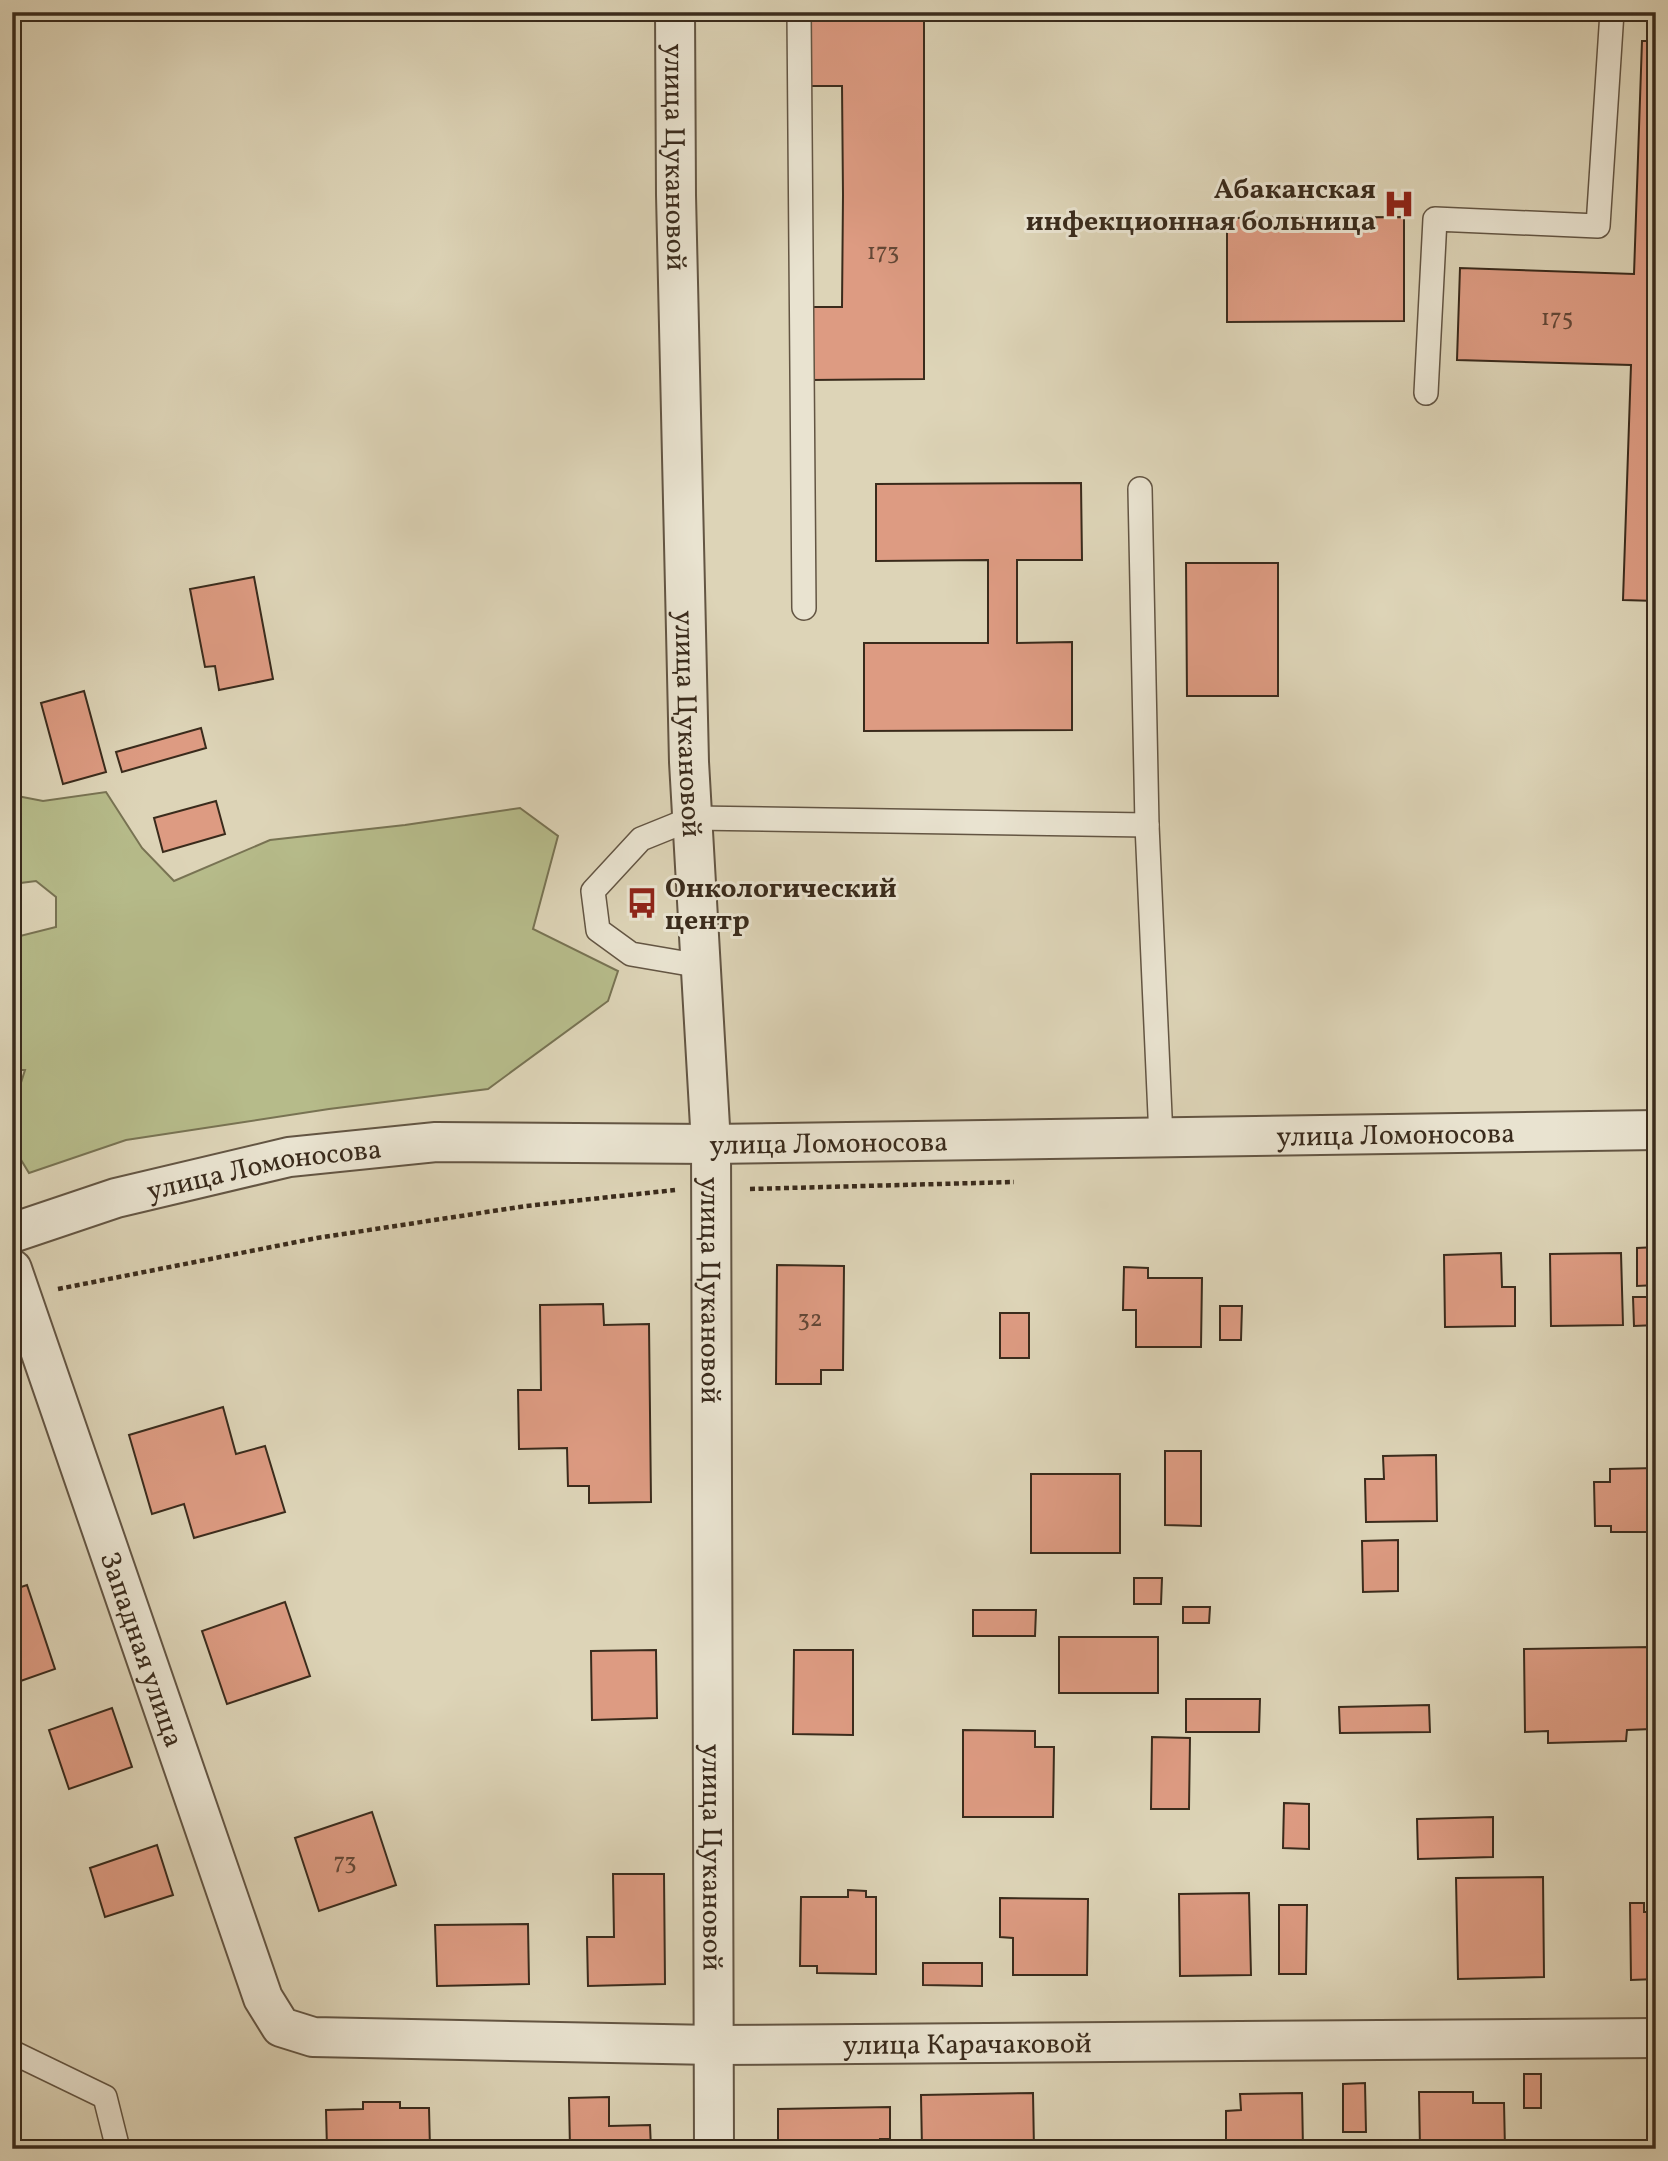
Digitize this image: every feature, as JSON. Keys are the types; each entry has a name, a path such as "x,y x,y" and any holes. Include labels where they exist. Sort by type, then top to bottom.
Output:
{"street":[{"name":"улица Цукановой","path":"675,12 677,236 689,762 711,1144 715,2149"},
{"name":"улица Ломоносова","path":"12,1233 116,1198 289,1157 436,1142 711,1144 1656,1130"},
{"name":"Западная улица","path":"12,1269 263,1998 281,2026"},
{"name":"улица Карачаковой","path":"281,2026 313,2037 714,2045 1656,2038"}],"lane":[{"path":"799,12 804,607"},
{"path":"1426,393 1435,219 1598,226 1612,12"},
{"path":"1140,489 1147,825 1161,1138"},
{"path":"701,966 631,954 598,930 593,891 641,839 693,818 1147,825"},
{"path":"12,2052 105,2096 118,2149"}],"path":[{"path":"47,1292 317,1238 526,1206 685,1189"}],"green space":[{"path":"106,792 142,848 174,881 270,840 405,825 520,808 558,836 533,929 618,971 608,1001 488,1089 329,1109 126,1140 29,1173 12,1145 12,1111 25,1070 12,1070 12,938 56,927 56,897 36,881 12,884 12,795 43,801"}],"building":[{"path":"924,17 924,379 810,380 810,307 842,307 843,195 842,86 809,86 809,18"},
{"path":"1642,41 1656,41 1656,601 1623,600 1631,365 1457,360 1460,268 1634,274"},
{"path":"1404,217 1404,321 1227,322 1227,218"},
{"path":"1081,483 1082,560 1017,560 1017,643 1072,642 1072,730 864,731 864,643 988,643 988,560 876,561 876,484"},
{"path":"1186,563 1278,563 1278,696 1187,696"},
{"path":"254,577 273,679 219,690 215,666 205,667 190,589"},
{"path":"84,691 106,772 63,784 41,703"},
{"path":"201,728 206,748 122,772 116,752"},
{"path":"216,801 225,834 163,852 154,818"},
{"path":"1656,1247 1656,1285 1637,1286 1637,1248"},
{"path":"1501,1253 1502,1287 1515,1287 1515,1326 1445,1327 1444,1255"},
{"path":"1621,1253 1623,1325 1551,1326 1550,1254"},
{"path":"777,1265 844,1266 843,1370 821,1370 821,1384 776,1384"},
{"path":"1124,1267 1148,1268 1148,1278 1202,1278 1201,1347 1136,1347 1136,1310 1123,1310"},
{"path":"1633,1297 1656,1297 1656,1325 1634,1326"},
{"path":"603,1304 604,1325 649,1324 651,1502 589,1503 589,1486 568,1486 567,1448 519,1449 518,1390 541,1390 540,1305"},
{"path":"1220,1306 1242,1306 1241,1340 1220,1340"},
{"path":"1000,1313 1029,1313 1029,1358 1000,1358"},
{"path":"223,1407 236,1454 265,1446 285,1512 194,1538 184,1504 152,1514 129,1435"},
{"path":"1165,1451 1201,1451 1201,1526 1165,1525"},
{"path":"1436,1455 1437,1521 1366,1522 1365,1479 1384,1479 1383,1456"},
{"path":"1656,1468 1656,1532 1611,1532 1611,1526 1595,1526 1594,1482 1610,1482 1610,1469"},
{"path":"1031,1474 1120,1474 1120,1553 1031,1553"},
{"path":"12,1480 20,1502 12,1505"},
{"path":"1398,1540 1398,1591 1363,1592 1362,1541"},
{"path":"1134,1578 1162,1578 1161,1604 1134,1604"},
{"path":"27,1585 55,1669 12,1684 12,1590"},
{"path":"285,1602 310,1676 227,1704 202,1631"},
{"path":"1183,1607 1210,1607 1209,1623 1183,1623"},
{"path":"973,1610 1036,1610 1035,1636 973,1636"},
{"path":"1059,1637 1158,1637 1158,1693 1059,1693"},
{"path":"1650,1647 1651,1729 1627,1730 1626,1741 1548,1743 1548,1731 1525,1732 1524,1649"},
{"path":"656,1650 657,1718 592,1720 591,1651"},
{"path":"794,1650 853,1650 853,1735 793,1734"},
{"path":"1186,1699 1260,1699 1259,1732 1186,1732"},
{"path":"1429,1705 1430,1732 1340,1733 1339,1707"},
{"path":"112,1708 132,1767 69,1789 49,1730"},
{"path":"963,1730 1035,1731 1035,1747 1054,1747 1053,1817 963,1817"},
{"path":"1152,1737 1190,1738 1189,1809 1151,1809"},
{"path":"1284,1803 1309,1804 1309,1849 1283,1848"},
{"path":"372,1812 396,1885 319,1911 295,1838"},
{"path":"1493,1817 1493,1857 1418,1859 1417,1819"},
{"path":"157,1845 173,1895 105,1917 90,1868"},
{"path":"613,1874 664,1874 665,1984 588,1986 587,1937 614,1937"},
{"path":"1543,1877 1544,1977 1458,1979 1456,1878"},
{"path":"848,1890 866,1891 866,1897 876,1897 876,1974 817,1973 817,1966 800,1966 801,1897 848,1897"},
{"path":"1249,1893 1251,1975 1180,1976 1179,1894"},
{"path":"1000,1898 1088,1899 1087,1975 1013,1975 1013,1938 1000,1937"},
{"path":"1630,1903 1644,1903 1644,1912 1656,1912 1656,1979 1631,1980"},
{"path":"1279,1905 1307,1905 1306,1974 1279,1974"},
{"path":"528,1924 529,1984 437,1986 435,1925"},
{"path":"923,1963 982,1963 982,1986 923,1985"},
{"path":"1524,2074 1541,2074 1541,2108 1524,2108"},
{"path":"1365,2083 1366,2132 1343,2132 1343,2084"},
{"path":"1419,2092 1473,2092 1473,2103 1504,2103 1505,2149 1420,2149"},
{"path":"1033,2093 1034,2149 922,2149 921,2095"},
{"path":"1302,2093 1303,2149 1226,2149 1226,2111 1241,2110 1240,2094"},
{"path":"609,2097 609,2126 650,2125 651,2149 570,2149 569,2098"},
{"path":"363,2102 400,2102 400,2108 429,2108 430,2149 327,2149 326,2110 363,2109"},
{"path":"890,2107 890,2139 880,2139 880,2149 778,2149 778,2109"}],"place":[{"name":"Абаканская инфекционная больница","path":"1399,204"},
{"name":"Онкологический центр","path":"642,903"}]}
